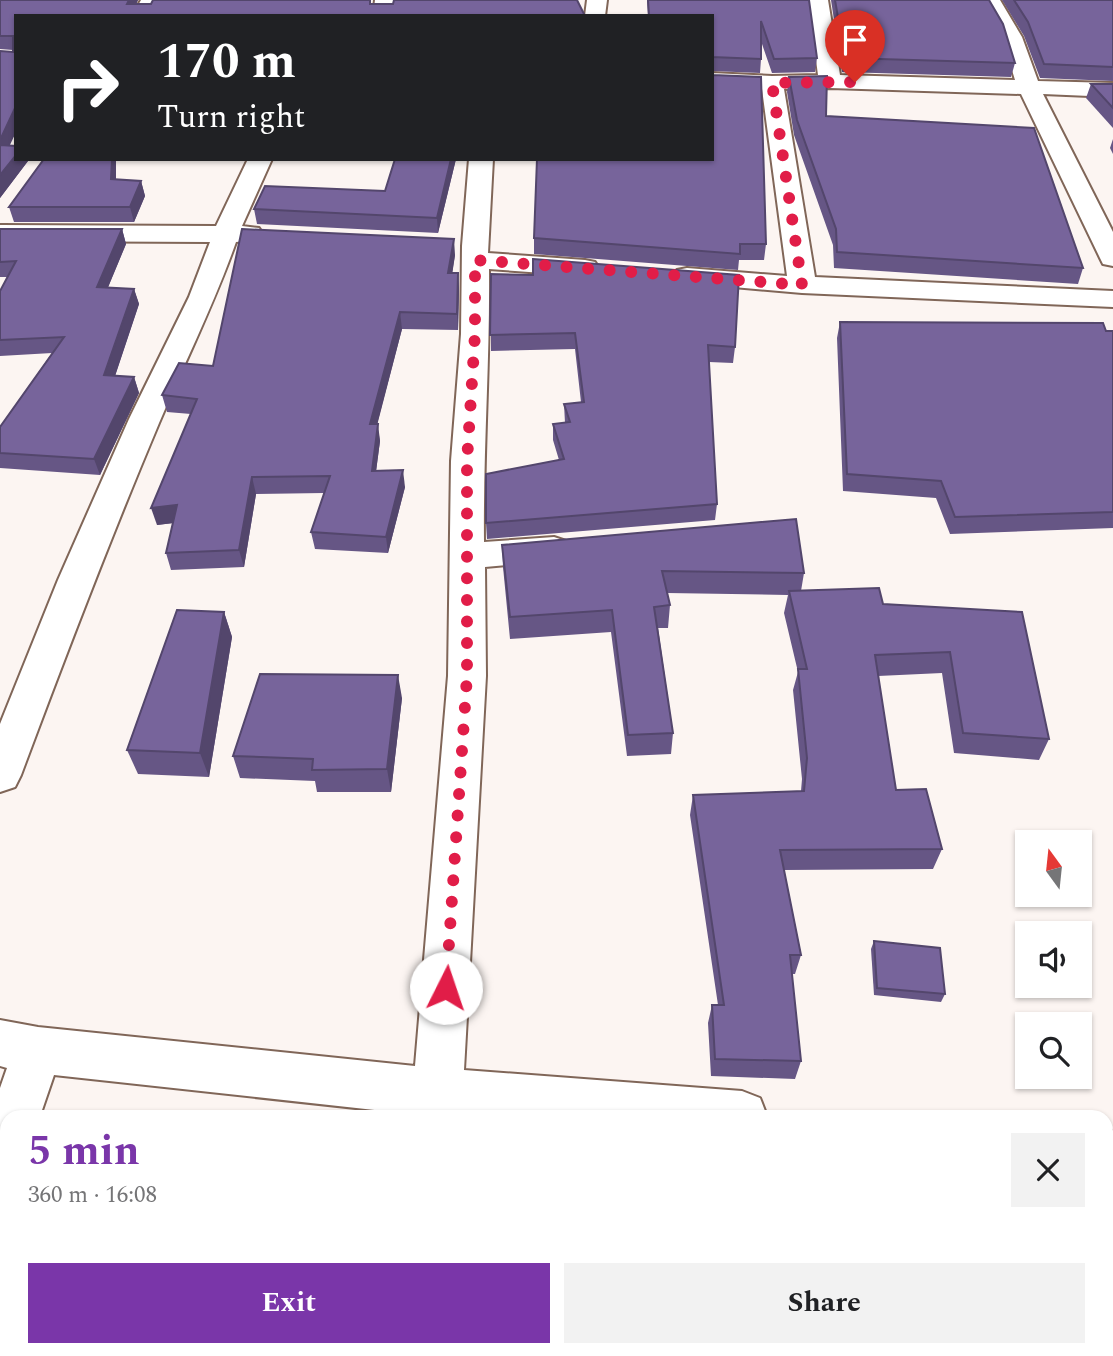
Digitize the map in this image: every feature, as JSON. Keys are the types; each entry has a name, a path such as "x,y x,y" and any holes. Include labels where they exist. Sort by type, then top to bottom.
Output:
{"street":[{"path":"818,0 830,81"},
{"path":"990,0 1012,37 1029,88 1113,258"},
{"path":"714,80 1113,90"},
{"path":"772,83 802,285"},
{"path":"0,775 76,580 145,419 203,297 226,233 259,161"},
{"path":"438,1093 467,676 467,461 475,334 466,250 481,161"},
{"path":"3,221 282,236"},
{"path":"466,250 612,270"},
{"path":"666,274 802,285 1113,299"},
{"path":"465,556 586,546"},
{"path":"15,1110 19,1047 438,1093 647,1110"}],"building":[{"path":"0,0 129,0 127,4 151,4 153,0 370,0 370,4 393,4 394,0 577,0 584,14 14,14 14,110 0,140 0,51 13,52 13,36 0,36"},
{"path":"648,0 809,0 817,58 774,59 761,21 761,59 714,57 714,14 649,14"},
{"path":"835,0 989,0 1003,24 1015,63 845,58"},
{"path":"1014,0 1113,0 1113,67 1044,64 1028,22"},
{"path":"714,75 761,77 766,244 740,244 740,254 534,238 537,161 714,161"},
{"path":"827,76 826,116 1034,128 1083,268 837,252 836,229 797,120 789,77"},
{"path":"1091,84 1113,84 1113,108"},
{"path":"0,145 14,146 14,158 0,175"},
{"path":"43,161 112,161 111,179 141,181 130,207 9,207"},
{"path":"394,161 451,161 437,218 254,209 265,186 385,191"},
{"path":"0,229 122,229 97,287 134,289 104,375 134,377 94,459 0,453 0,427 64,337 0,340 0,291 16,261 0,262"},
{"path":"242,229 454,239 448,273 458,273 457,314 400,312 370,424 378,424 372,471 403,470 386,537 311,532 330,476 252,477 239,550 166,553 177,505 151,508 197,399 162,395 179,363 213,366"},
{"path":"533,259 739,275 735,347 708,345 717,504 486,523 486,474 564,459 553,424 570,422 564,404 584,402 575,333 490,335 491,274 533,275"},
{"path":"840,322 1103,323 1106,331 1113,331 1113,512 955,517 941,481 847,474"},
{"path":"796,519 804,573 662,571 670,605 654,607 673,733 628,735 612,610 510,617 502,545"},
{"path":"879,588 883,604 1022,612 1049,739 963,733 950,652 875,655 896,790 926,789 942,849 780,850 801,955 790,955 801,1061 715,1059 712,1005 724,1005 693,795 804,791 807,758 798,669 807,669 789,591"},
{"path":"177,610 224,612 200,753 127,750"},
{"path":"260,674 398,675 387,769 312,770 313,759 233,756"},
{"path":"874,941 940,948 945,994 877,988"}],"route":[{"path":"446,988 467,676 465,556 467,461 475,334 475,260 802,285 783,140 772,83 855,82"}]}
